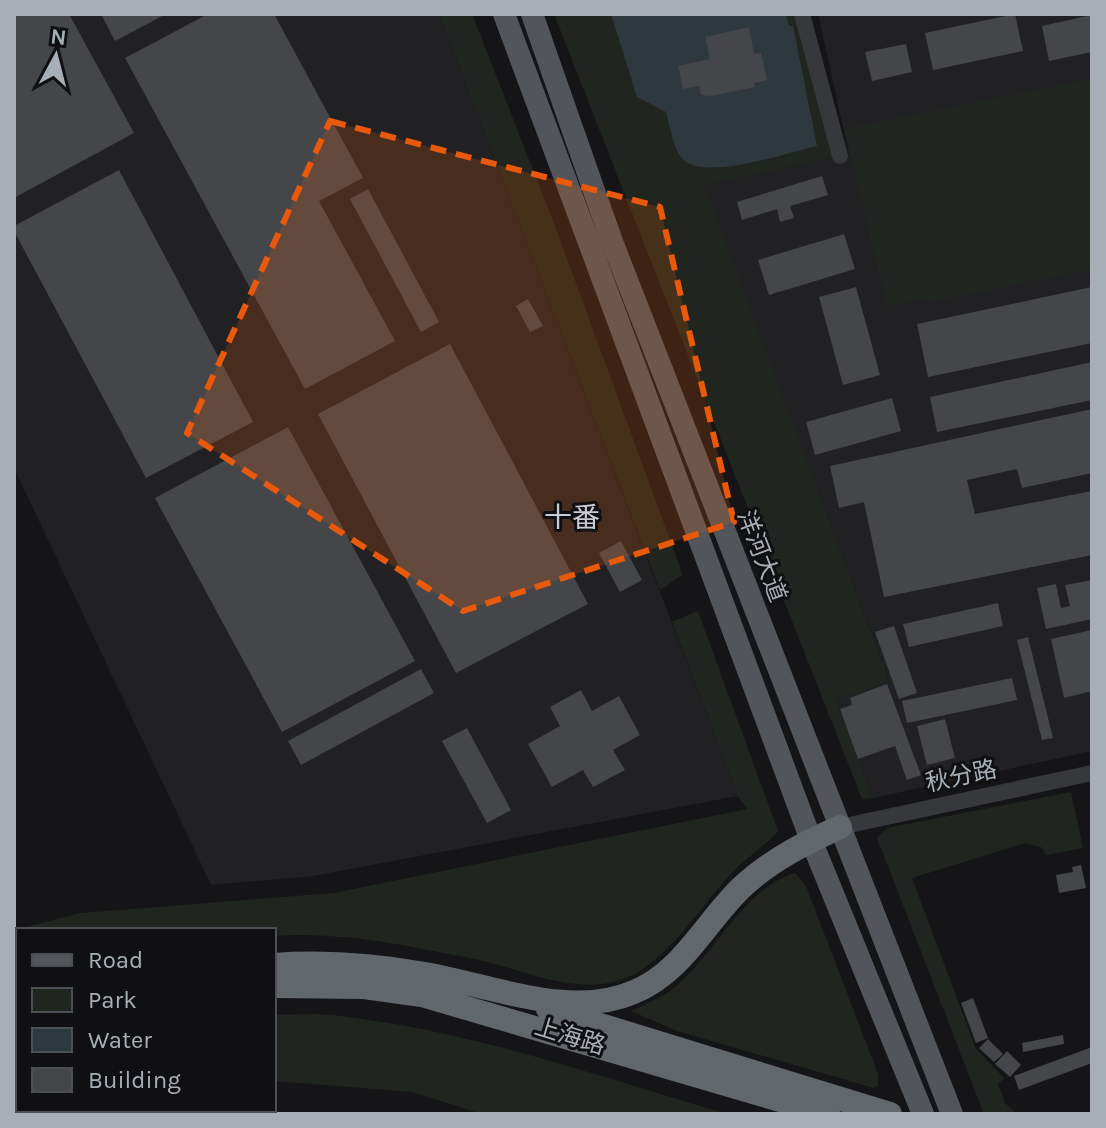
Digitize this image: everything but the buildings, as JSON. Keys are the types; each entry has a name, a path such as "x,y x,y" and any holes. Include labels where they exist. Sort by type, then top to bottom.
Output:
{"highway":[{"name":"上海路","path":"276,986 310,973 361,964 427,974 555,1001 606,1000 634,993 690,950 742,887 811,840 840,827"},
{"name":"上海路","path":"276,965 364,987 435,998 828,1114"},
{"name":"上海路","path":"427,974 890,1114"}],"main road":[{"path":"504,14 811,840 923,1114"},
{"name":"洋河大道","path":"532,14 611,239 952,1114"},
{"name":"上海路","path":"276,959 310,973"}],"street":[{"path":"802,14 840,156"},
{"name":"秋分路","path":"840,827 1092,773"}],"highlighted area":[{"path":"330,121 660,207 734,522 463,611 187,433"}],"shaded area":[{"path":"14,14 439,14 738,796 313,876 211,885 14,468"},
{"path":"818,14 1092,14 1092,751 873,798 836,700 889,680 703,185 849,154"}],"green space":[{"path":"439,14 472,14 555,226 680,567 682,575 660,590"},
{"path":"554,14 797,14 836,157 704,185 889,681 836,700 873,798 862,799"},
{"path":"1092,79 1092,269 929,302 927,298 887,307 844,129"},
{"path":"698,611 778,831 729,876 667,949 638,972 600,984 561,982 484,961 401,945 338,937 276,936 276,928 22,928 81,913 334,893 747,809 738,796 672,622"},
{"path":"1071,792 1083,848 1046,855 1041,847 1025,843 912,878 976,1049 1004,1078 998,1084 1005,1103 1017,1114 984,1114 877,838 887,828"},
{"path":"795,873 806,886 878,1074 878,1086 874,1088 677,1031 631,1011 670,991 686,977 758,894"},
{"path":"16,929 16,975 14,975"},
{"path":"319,1014 423,1029 576,1068 727,1114 482,1114 412,1092 276,1081 276,1015"}],"water":[{"path":"611,14 786,14 789,26 793,26 817,146 727,167 709,168 683,159 674,143 666,112 637,97"}],"district":[{"name":"十番","path":"572,517"}]}
